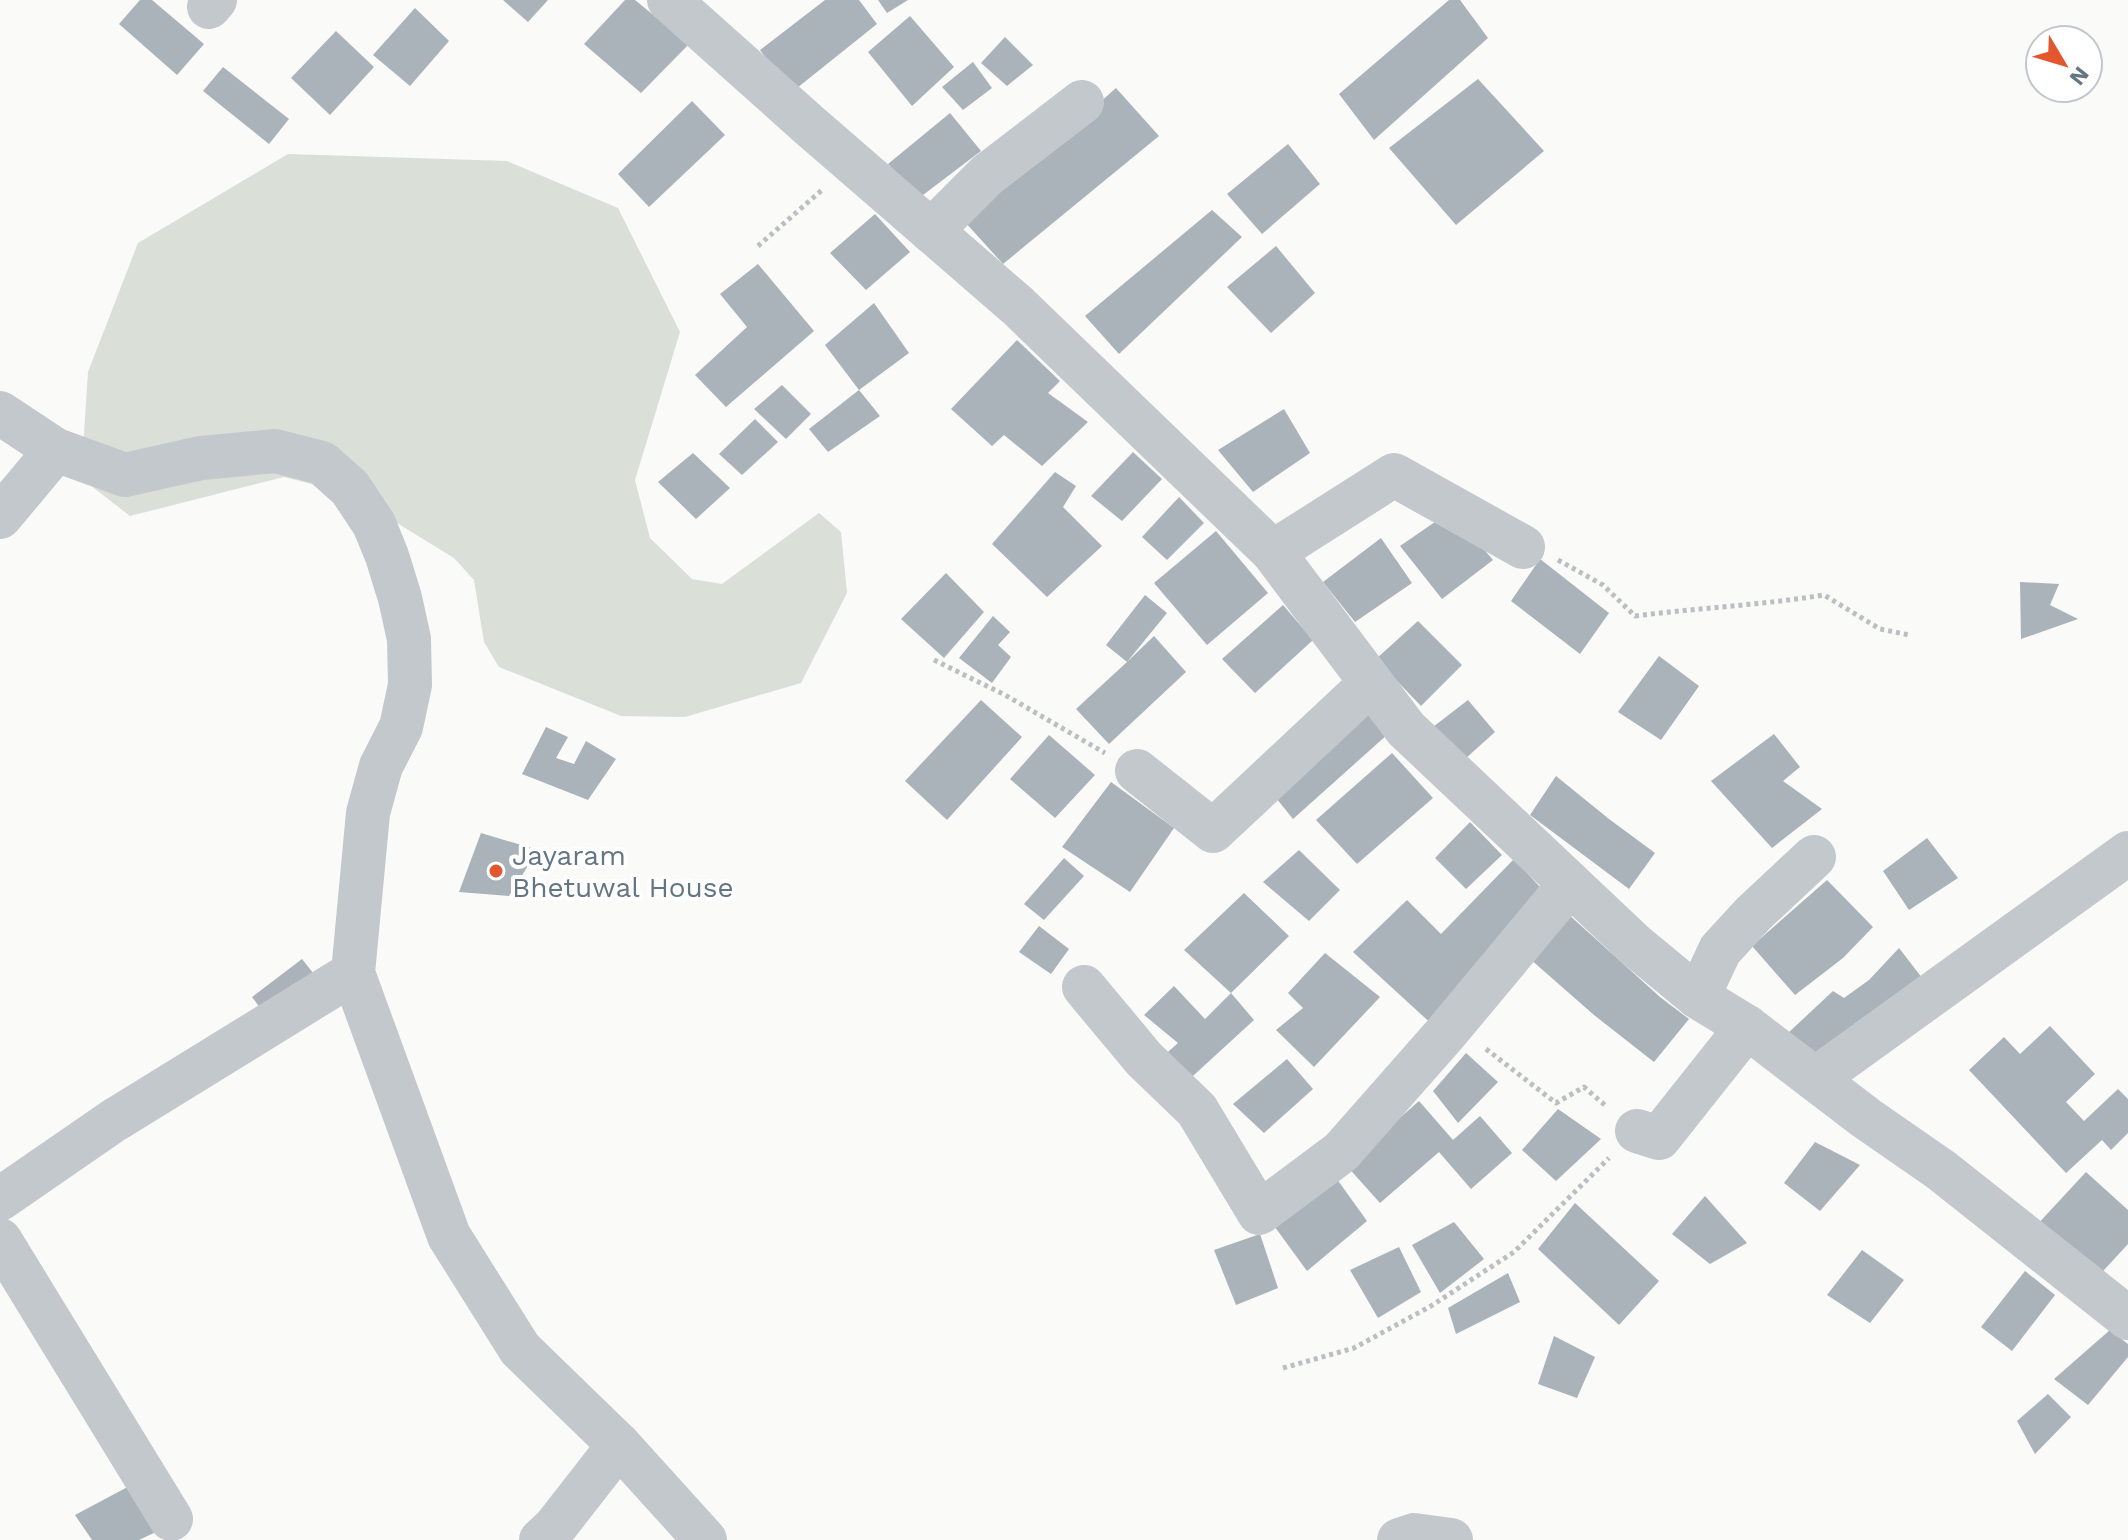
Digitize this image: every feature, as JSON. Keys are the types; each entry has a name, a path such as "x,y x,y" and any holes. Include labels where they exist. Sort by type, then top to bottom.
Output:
{"street":[{"path":"669,0 1018,306 1273,552 1406,729 1635,945 1698,997 1747,1027 1866,1118 1941,1170 2128,1318"},
{"path":"931,231 987,175 1082,102"},
{"path":"0,413 56,450 125,475 201,458 275,451 322,463 350,488 374,524 400,598 409,639 410,685 401,727 381,766 368,813 353,973 449,1236 520,1349 619,1445 705,1540"},
{"path":"0,517 56,450"},
{"path":"1273,552 1394,475 1523,547"},
{"path":"1137,771 1213,831 1371,683"},
{"path":"1815,1079 2128,853"},
{"path":"1698,997 1720,950 1814,857"},
{"path":"1084,987 1144,1059 1197,1110 1259,1213 1341,1152 1570,884"},
{"path":"0,1199 113,1121 353,973"},
{"path":"1637,1131 1659,1138 1747,1027"},
{"path":"0,1240 171,1519"},
{"path":"541,1540 555,1527 619,1445"},
{"path":"1399,1540 1414,1535 1451,1540"}],"path":[{"path":"758,246 853,164"},
{"path":"1523,547 1564,562 1603,585 1635,616 1824,595 1880,629 1909,635"},
{"path":"934,660 1005,695 1137,771"},
{"path":"1283,1368 1354,1348 1431,1306 1514,1252 1637,1131 1584,1087 1556,1103 1454,1023"}],"shaded area":[{"path":"288,154 507,161 618,208 680,332 635,480 650,538 692,579 722,584 819,513 841,532 847,593 801,683 685,717 621,716 499,667 484,642 474,580 454,558 348,493 284,477 130,516 81,478 88,372 138,243"}],"building":[{"path":"140,0 152,0 204,44 177,75 119,24"},
{"path":"503,0 548,0 528,22"},
{"path":"625,0 635,0 689,44 641,93 584,44"},
{"path":"825,0 859,0 877,24 792,92 760,50"},
{"path":"878,0 908,0 887,13"},
{"path":"1449,0 1460,0 1488,38 1374,140 1339,94"},
{"path":"415,8 449,41 410,86 373,55"},
{"path":"910,16 954,67 912,106 868,52"},
{"path":"336,31 374,67 330,115 291,78"},
{"path":"1005,37 1033,65 1007,86 981,63"},
{"path":"973,62 992,88 963,110 942,87"},
{"path":"223,67 289,119 269,144 203,91"},
{"path":"1478,79 1544,151 1456,225 1389,148"},
{"path":"1116,88 1159,136 1003,264 965,222"},
{"path":"692,101 725,135 649,207 618,174"},
{"path":"950,113 981,151 919,198 888,164"},
{"path":"1288,144 1320,184 1262,234 1227,194"},
{"path":"1212,210 1242,237 1119,354 1085,316"},
{"path":"875,214 910,252 866,290 830,253"},
{"path":"1276,246 1315,293 1271,333 1227,287"},
{"path":"758,264 814,331 726,407 695,375 747,327 720,294"},
{"path":"874,303 909,353 859,390 825,345"},
{"path":"1017,340 1060,381 1048,393 1088,422 1042,466 1004,435 992,446 951,409"},
{"path":"782,385 811,414 786,439 754,409"},
{"path":"859,390 880,416 828,452 809,429"},
{"path":"1284,409 1310,453 1253,492 1218,450"},
{"path":"755,419 778,442 742,475 719,454"},
{"path":"1133,452 1162,479 1122,521 1091,496"},
{"path":"693,453 730,488 696,519 658,482"},
{"path":"1055,472 1076,486 1063,507 1102,546 1047,597 992,544"},
{"path":"1179,497 1204,523 1167,560 1142,537"},
{"path":"1451,511 1493,560 1442,599 1400,546"},
{"path":"1216,531 1268,593 1207,645 1154,583"},
{"path":"1381,538 1412,583 1355,622 1323,582"},
{"path":"1540,559 1609,613 1580,654 1511,601"},
{"path":"946,573 984,612 944,658 901,619"},
{"path":"2020,582 2059,584 2050,605 2078,619 2021,639"},
{"path":"1145,595 1167,613 1127,662 1106,645"},
{"path":"1283,605 1313,640 1255,693 1222,659"},
{"path":"993,616 1010,632 998,645 1011,657 992,683 959,658"},
{"path":"1418,621 1462,665 1421,706 1376,659"},
{"path":"1154,636 1186,672 1109,744 1076,709"},
{"path":"1659,656 1699,686 1661,740 1618,712"},
{"path":"981,700 1022,737 947,820 905,781"},
{"path":"1468,700 1495,732 1465,759 1433,727"},
{"path":"1365,709 1388,734 1293,819 1268,788"},
{"path":"546,727 568,737 556,758 574,764 586,741 616,759 588,800 522,774"},
{"path":"1774,734 1800,767 1783,781 1822,809 1772,848 1711,781"},
{"path":"1049,735 1095,775 1055,818 1010,779"},
{"path":"1392,753 1433,798 1357,864 1316,820"},
{"path":"1556,776 1655,853 1629,889 1530,815"},
{"path":"1111,782 1174,828 1130,892 1062,847"},
{"path":"1470,822 1502,855 1466,889 1435,858"},
{"name":"Jayaram Bhetuwal House","path":"481,833 538,850 509,896 459,892"},
{"path":"1927,838 1958,878 1909,910 1883,871"},
{"path":"1299,850 1340,890 1309,921 1263,882"},
{"path":"1064,858 1084,876 1044,920 1024,904"},
{"path":"1514,859 1551,899 1436,1028 1353,952 1407,900 1441,934"},
{"path":"1827,880 1873,927 1843,958 1795,995 1752,946"},
{"path":"1244,893 1289,936 1231,993 1184,950"},
{"path":"1568,914 1689,1019 1654,1062 1529,958"},
{"path":"1039,926 1069,949 1051,974 1019,952"},
{"path":"1899,948 1926,983 1817,1065 1787,1034 1833,991 1844,998 1869,980"},
{"path":"1325,953 1380,997 1314,1067 1276,1030 1303,1008 1288,993"},
{"path":"302,959 321,983 271,1022 252,997"},
{"path":"1174,986 1205,1019 1231,993 1254,1020 1182,1086 1160,1059 1178,1043 1144,1015"},
{"path":"2050,1026 2095,1074 2066,1102 2084,1121 2118,1089 2128,1099 2128,1133 2111,1150 2102,1140 2066,1173 1969,1070 2004,1037 2020,1054"},
{"path":"1466,1053 1498,1082 1458,1123 1433,1091"},
{"path":"1287,1059 1313,1089 1264,1133 1233,1104"},
{"path":"1419,1101 1453,1140 1480,1116 1512,1153 1471,1189 1439,1152 1380,1203 1346,1165"},
{"path":"1558,1109 1601,1139 1556,1181 1522,1150"},
{"path":"1815,1142 1860,1165 1820,1211 1784,1183"},
{"path":"2086,1172 2128,1210 2128,1244 2093,1282 2035,1227"},
{"path":"1334,1175 1367,1221 1307,1271 1272,1223"},
{"path":"1705,1196 1747,1243 1710,1264 1672,1234"},
{"path":"1575,1203 1659,1281 1619,1325 1538,1249"},
{"path":"1454,1222 1484,1259 1440,1293 1412,1245"},
{"path":"1260,1234 1278,1288 1236,1305 1214,1250"},
{"path":"1399,1247 1421,1292 1378,1318 1350,1270"},
{"path":"1862,1250 1904,1280 1870,1323 1827,1295"},
{"path":"2025,1271 2055,1295 2012,1351 1981,1327"},
{"path":"1508,1273 1520,1302 1456,1334 1448,1308"},
{"path":"2110,1330 2128,1344 2128,1357 2088,1405 2054,1379"},
{"path":"1554,1336 1595,1357 1577,1398 1538,1384"},
{"path":"2048,1394 2071,1417 2035,1454 2017,1421"},
{"path":"137,1482 160,1530 139,1540 92,1540 75,1515"}],"place":[{"name":"Jayaram Bhetuwal House","path":"496,871"}]}
